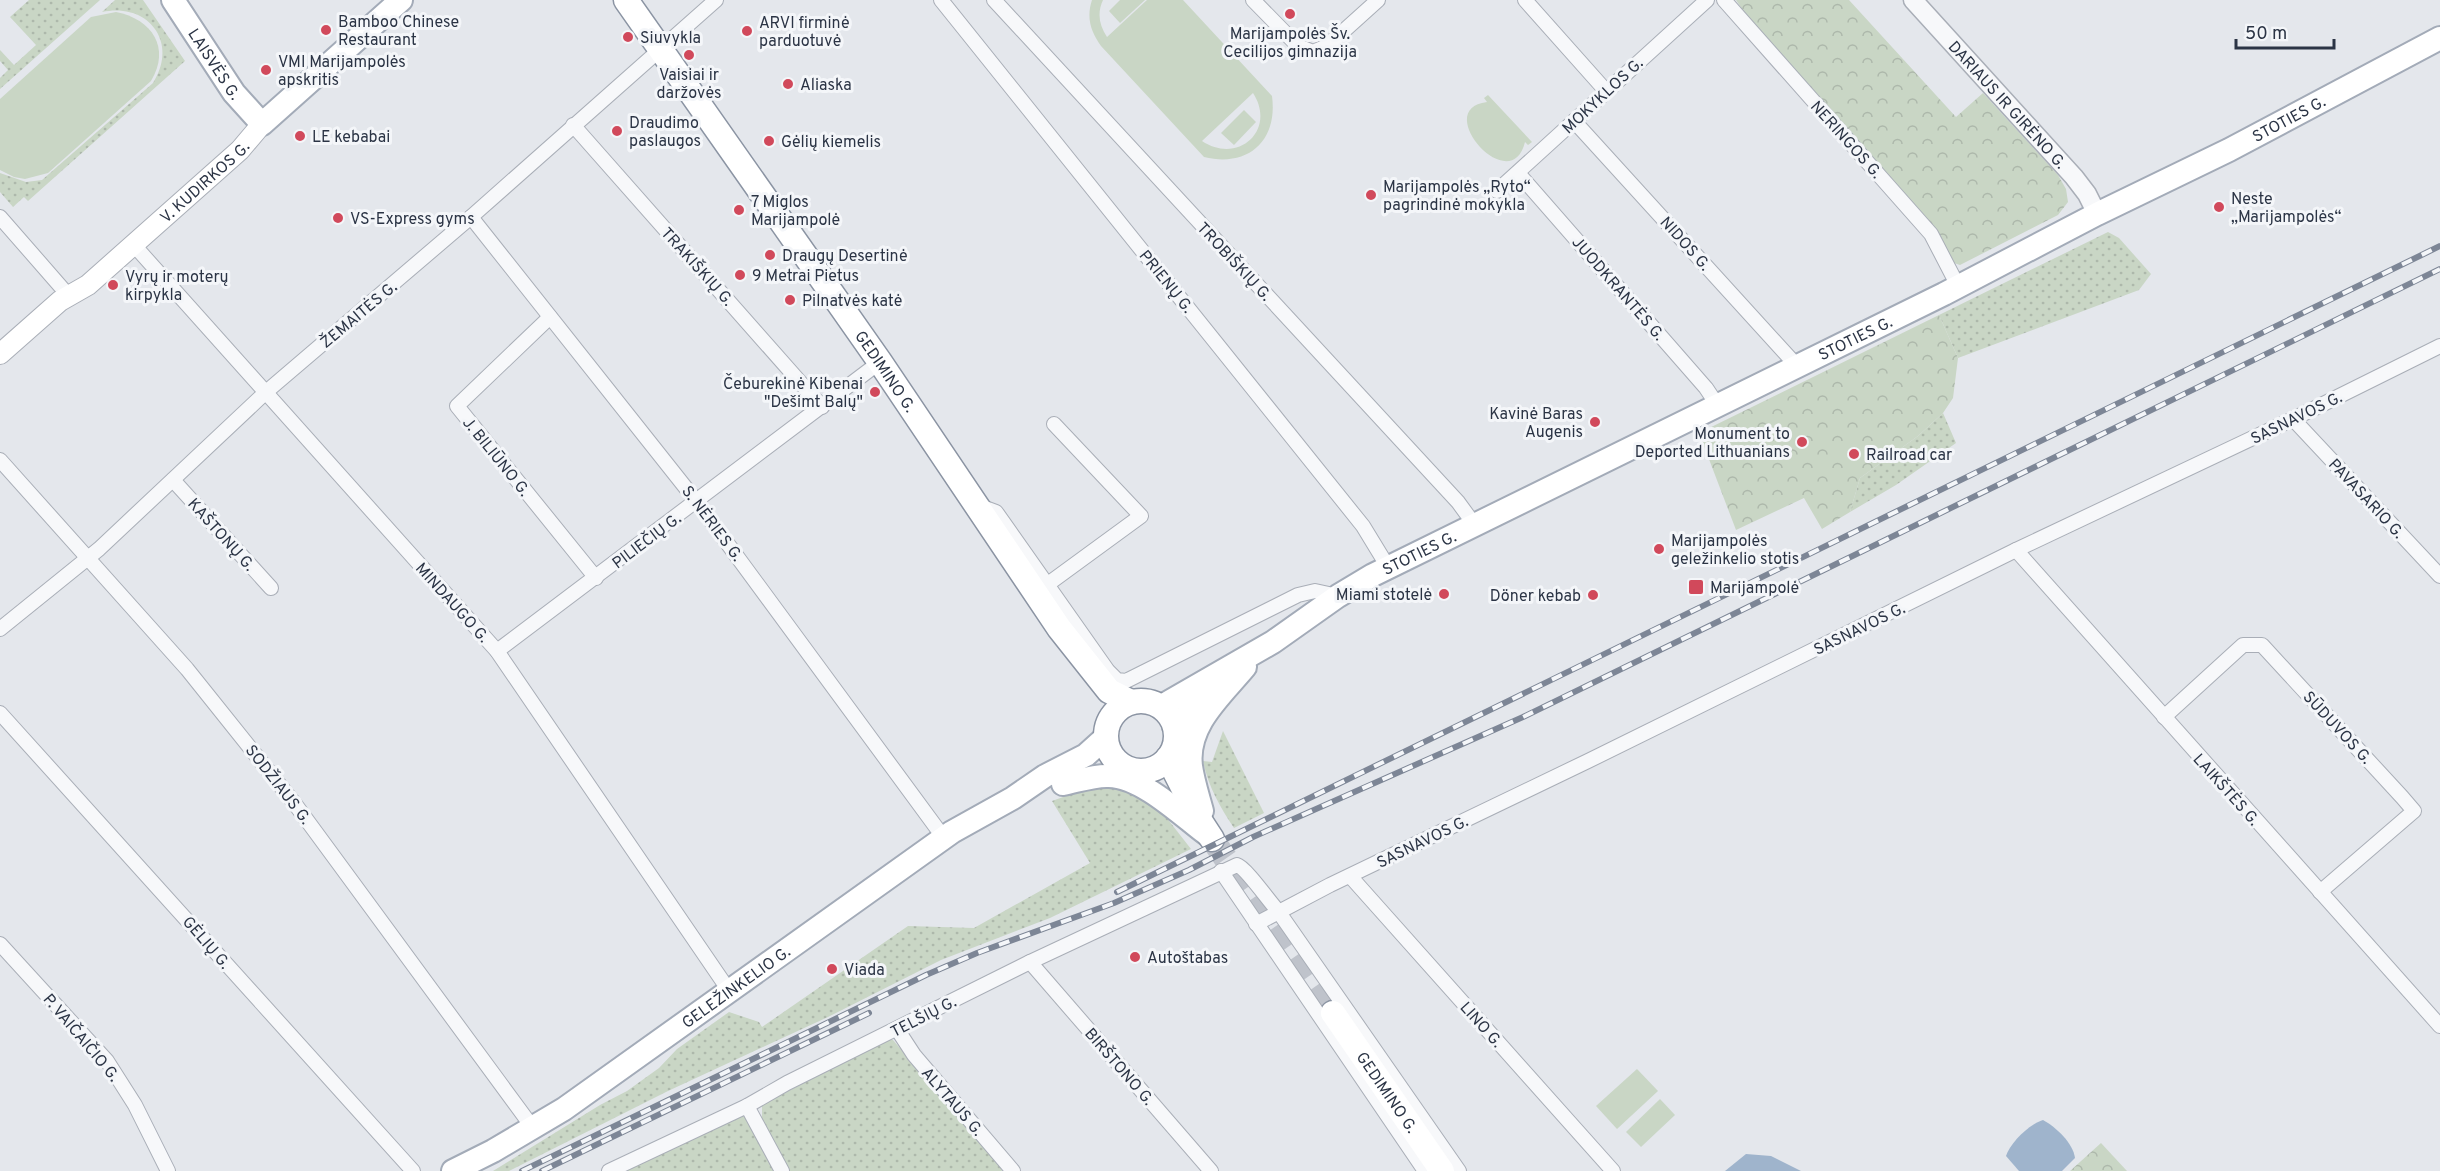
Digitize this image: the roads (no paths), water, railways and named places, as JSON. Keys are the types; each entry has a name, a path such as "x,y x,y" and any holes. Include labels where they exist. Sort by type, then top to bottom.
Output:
{"highway":[{"name":"GEDIMINO G.","path":"626,0 880,362 1059,628 1108,691 1131,702"},
{"name":"GEDIMINO G.","path":"1059,628 1097,700 1106,731"},
{"path":"1141,701 1160,707 1169,715 1174,726 1175,737 1159,764 1139,771 1119,764 1107,747 1106,731 1112,715 1120,707 1131,702 1141,701"},
{"path":"1159,764 1207,831"},
{"name":"GEDIMINO G.","path":"1332,1013 1442,1171"}],"main road":[{"name":"LAISVĖS G.","path":"173,0 238,98 262,124"},
{"name":"V. KUDIRKOS G.","path":"0,354 68,295 88,285 244,145 262,124 401,0"},
{"name":"STOTIES G.","path":"1174,726 1274,642 1338,596 1388,567 1718,406 2097,214 2229,150 2440,39"},
{"path":"238,98 245,118 244,145"},
{"name":"STOTIES G.","path":"1160,707 1274,642"},
{"path":"1207,831 1191,766 1192,742 1201,721 1245,667"},
{"name":"GELEŽINKELIO G.","path":"453,1171 533,1128 730,992 944,838 1045,776 1086,755 1106,731"},
{"name":"GELEŽINKELIO G.","path":"1012,798 1063,784 1094,769 1119,764"},
{"path":"1063,784 1107,775 1118,777 1139,785 1207,831"}],"street":[{"name":"ŽEMAITĖS G.","path":"0,628 99,549 266,392 471,217 659,48 716,0"},
{"name":"PRIENŲ G.","path":"941,0 1363,526 1388,567"},
{"name":"TROBIŠKIŲ G.","path":"994,0 1458,501 1474,524"},
{"path":"1253,0 1298,46 1313,52 1327,46 1378,0"},
{"path":"1525,0 1606,91"},
{"name":"NERINGOS G.","path":"1724,0 1931,234 1958,286"},
{"name":"DARIAUS IR GIRĖNO G.","path":"1913,0 2074,177 2087,194 2097,214"},
{"name":"MOKYKLOS G.","path":"1497,191 1704,1"},
{"name":"NIDOS G.","path":"1574,121 1797,366"},
{"name":"TRAKIŠKIŲ G.","path":"573,125 822,407"},
{"name":"JUODKRANTĖS G.","path":"1518,173 1706,388 1718,406"},
{"path":"0,217 68,295"},
{"name":"S. NĖRIES G.","path":"471,217 698,502 944,838"},
{"name":"MINDAUGO G.","path":"133,244 497,651 730,992"},
{"name":"J. BILIŪNO G.","path":"550,317 457,406 596,578"},
{"name":"SASNAVOS G.","path":"1256,924 1278,911 2016,550 2293,419 2440,346"},
{"name":"PILIEČIŲ G.","path":"497,651 698,502 880,362"},
{"name":"PAVASARIO G.","path":"2293,419 2440,576"},
{"path":"1048,584 1141,516 1054,424"},
{"name":"SODŽIAUS G.","path":"0,459 187,669 295,804 533,1128"},
{"name":"KAŠTONŲ G.","path":"173,480 271,588"},
{"path":"978,506 996,512 1108,671 1121,681 1126,681 1298,595 1315,591 1338,596"},
{"name":"LAIKŠTĖS G.","path":"2016,550 2440,1026"},
{"name":"SŪDUVOS G.","path":"2164,717 2243,645 2262,645 2402,797 2414,811 2320,892"},
{"name":"GĖLIŲ G.","path":"0,713 413,1171"},
{"name":"TELŠIŲ G.","path":"609,1171 747,1106 787,1083 1030,962 1221,871 1237,865 1243,866 1262,894 1278,911"},
{"path":"1221,871 1425,1171"},
{"name":"LINO G.","path":"1350,876 1613,1171"},
{"path":"1278,911 1459,1171"},
{"name":"P. VAIČAIČIO G.","path":"0,944 107,1061 135,1105 168,1171"},
{"name":"BIRŠTONO G.","path":"1030,962 1211,1171"},
{"name":"ALYTAUS G.","path":"897,1029 914,1055 1013,1171"},
{"path":"747,1106 782,1171"}],"water":[{"path":"2043,1120 2063,1136 2074,1152 2075,1158 2062,1171 2019,1171 2006,1156 2008,1151 2026,1130"},
{"path":"1746,1154 1771,1156 1801,1171 1725,1171"}],"tunnel":[{"path":"1212,839 1333,1013"}],"railway":[{"path":"1117,892 2440,246"},
{"path":"522,1171 926,975 977,953 1114,903 1189,870 1253,837 1523,717 2440,269"},
{"path":"542,1171 869,1013"}],"place":[{"name":"Marijampolės Šv. Cecilijos gimnazija","path":"1290,14"},
{"name":"Bamboo Chinese Restaurant","path":"326,30"},
{"name":"ARVI firminė parduotuvė","path":"747,31"},
{"name":"Siuvykla","path":"628,37"},
{"name":"Vaisiai ir daržovės","path":"689,55"},
{"name":"VMI Marijampolės apskritis","path":"266,70"},
{"name":"Aliaska","path":"788,84"},
{"name":"Draudimo paslaugos","path":"617,131"},
{"name":"LE kebabai","path":"300,136"},
{"name":"Gėlių kiemelis","path":"769,141"},
{"name":"Marijampolės „Ryto“ pagrindinė mokykla","path":"1371,195"},
{"name":"Neste „Marijampolės“","path":"2219,207"},
{"name":"7 Miglos Marijampolė","path":"739,210"},
{"name":"VS-Express gyms","path":"338,218"},
{"name":"Draugų Desertinė","path":"770,255"},
{"name":"9 Metrai Pietus","path":"740,275"},
{"name":"Vyrų ir moterų kirpykla","path":"113,285"},
{"name":"Pilnatvės katė","path":"790,300"},
{"name":"Čeburekinė Kibenai \"Dešimt Balų\"","path":"875,392"},
{"name":"Kavinė Baras Augenis","path":"1595,422"},
{"name":"Monument to Deported Lithuanians","path":"1802,442"},
{"name":"Railroad car","path":"1854,454"},
{"name":"Marijampolės geležinkelio stotis","path":"1659,549"},
{"name":"Marijampolė","path":"1696,587"},
{"name":"Miami stotelė","path":"1444,594"},
{"name":"Döner kebab","path":"1593,595"},
{"name":"Autoštabas","path":"1135,957"},
{"name":"Viada","path":"832,969"}]}
